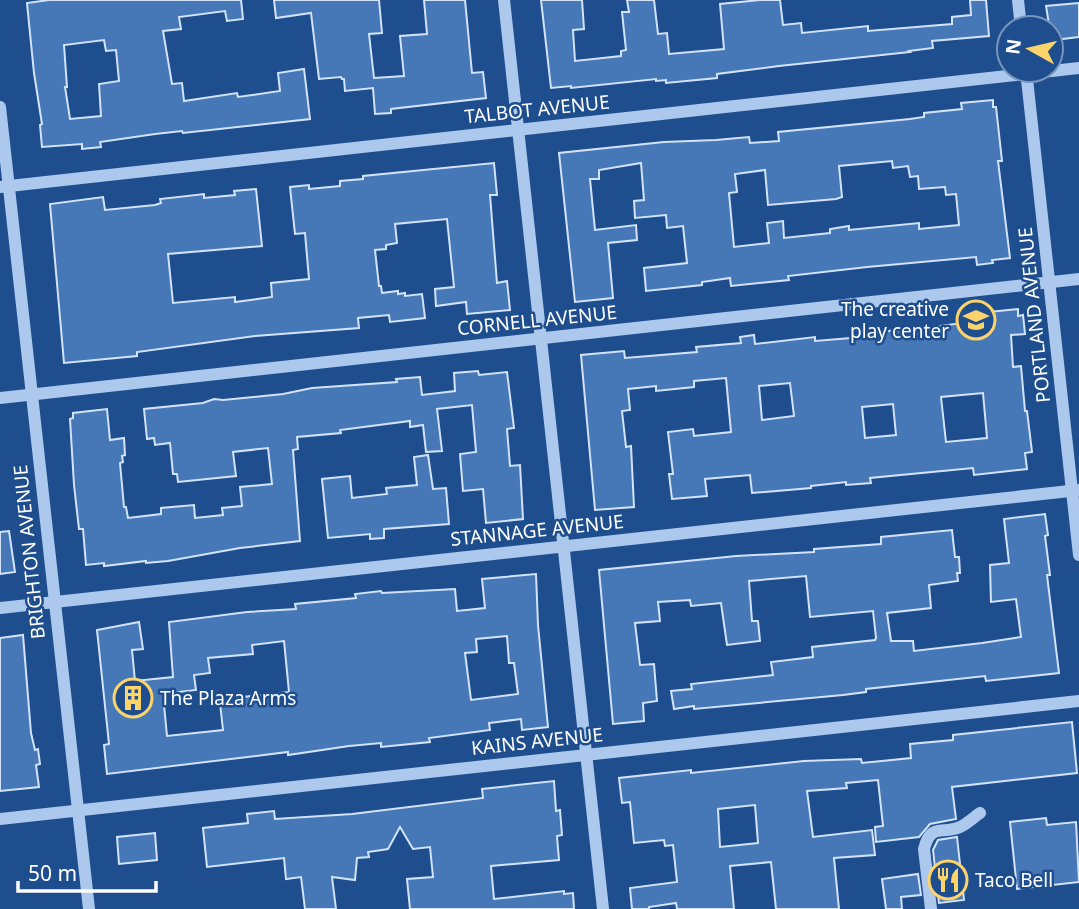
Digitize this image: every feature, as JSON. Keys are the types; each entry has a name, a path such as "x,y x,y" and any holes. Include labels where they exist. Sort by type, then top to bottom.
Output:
{"street":[{"path":"504,0 603,909"},
{"name":"TALBOT AVENUE","path":"4,186 518,131 995,76"},
{"name":"PORTLAND AVENUE","path":"1027,84 1075,491 1079,555"},
{"name":"BRIGHTON AVENUE","path":"0,107 4,186 32,394 89,909"},
{"name":"CORNELL AVENUE","path":"0,398 1079,279"},
{"name":"STANNAGE AVENUE","path":"0,608 1075,491"},
{"name":"KAINS AVENUE","path":"0,819 1075,702"},
{"path":"931,909 924,849 926,841 938,830 959,828 980,813"}],"building":[{"path":"49,0 241,0 243,19 227,21 225,11 179,17 181,29 163,31 172,84 182,83 184,101 237,93 238,97 280,91 278,73 304,69 310,119 155,134 100,142 101,147 82,149 82,144 42,147 42,124 27,3","holes":["104,40 106,51 116,50 119,81 99,84 101,116 70,119 65,87 64,45"]},
{"path":"274,0 379,0 382,33 369,34 374,78 404,76 400,36 427,34 424,0 465,0 472,73 483,72 486,98 391,109 391,113 375,114 373,88 345,91 344,79 341,77 319,79 311,13 276,18"},
{"path":"541,0 582,0 584,29 573,30 575,61 621,56 621,51 626,50 622,12 629,12 627,0 654,0 658,34 667,33 669,54 724,49 720,4 760,0 780,0 783,25 801,23 802,33 868,26 868,31 952,24 952,17 971,15 970,0 986,0 989,36 932,41 933,48 910,52 717,74 717,78 666,83 666,80 656,79 551,88"},
{"path":"1079,3 1079,37 1065,39 1065,14 1047,14 1046,6"},
{"path":"993,100 993,107 996,107 1002,161 998,161 1010,258 977,265 976,257 867,267 731,286 730,278 702,282 702,285 646,291 644,268 687,263 683,226 667,228 666,215 635,218 634,201 644,200 641,163 599,170 599,179 590,179 595,230 636,225 637,240 608,243 613,298 575,302 559,153 664,142 749,137 750,143 779,141 778,132 924,117 924,113 962,109 961,103","holes":["892,161 893,168 908,166 910,177 918,176 919,189 945,187 946,195 956,194 959,225 919,229 919,223 849,230 849,226 830,229 830,233 784,238 783,221 767,223 769,243 734,247 729,193 737,192 735,174 765,170 768,205 842,197 839,166"]},
{"path":"494,163 497,195 490,195 497,283 507,281 510,310 467,314 466,302 436,306 435,289 454,287 447,219 395,224 397,243 386,245 386,249 375,250 379,286 382,293 398,291 398,294 405,293 405,296 422,294 425,318 390,322 389,315 358,318 359,328 255,336 137,352 137,356 64,363 50,204 103,197 105,210 155,205 161,203 160,199 204,194 204,198 235,195 234,191 256,189 262,246 168,254 173,303 235,297 235,302 272,297 271,283 309,279 305,233 295,234 290,187 309,185 309,189 340,186 340,181 363,179 363,176"},
{"path":"1018,309 1018,316 1023,315 1025,334 1011,335 1013,367 1021,366 1032,452 1025,453 1027,469 974,475 973,468 870,478 871,483 846,485 846,482 752,493 750,475 705,479 707,496 672,499 669,474 673,474 668,432 693,429 694,436 731,432 726,378 694,381 694,387 656,391 656,386 628,389 630,410 622,411 626,447 631,446 634,507 595,510 581,355 624,351 625,358 697,352 696,347 741,343 740,337 754,335 755,344 815,337 815,341 875,336 874,332 901,330 902,336 932,333 931,327 971,322 970,314","holes":["790,383 794,416 762,420 759,386","983,393 987,438 946,442 941,397","893,404 896,435 865,438 862,407"]},
{"path":"478,371 479,375 507,372 514,428 507,429 510,466 520,465 523,519 486,523 483,489 463,491 460,454 476,452 472,405 437,409 442,451 426,452 423,425 410,427 410,421 340,430 341,433 297,437 298,449 293,450 300,541 168,561 86,565 83,529 79,529 74,485 70,419 73,418 73,413 107,409 110,440 124,438 125,455 120,463 124,507 128,518 161,514 161,508 194,505 195,518 223,515 222,508 242,506 240,487 272,484 268,448 233,452 236,476 178,482 177,474 173,474 170,443 155,445 154,438 147,439 144,409 203,403 214,399 283,394 312,388 397,382 396,379 420,377 422,395 455,391 454,373"},
{"path":"428,455 433,489 446,488 449,524 384,529 384,538 370,539 370,534 328,538 322,479 350,476 352,498 387,494 386,488 417,485 414,457"},
{"path":"1045,514 1050,575 1047,575 1059,673 986,681 985,676 866,689 866,692 843,695 674,709 671,691 692,689 691,684 773,675 771,662 813,657 812,647 876,638 873,611 810,617 806,576 749,581 752,621 758,621 760,641 727,645 721,603 691,606 690,600 658,602 660,621 635,623 640,665 654,664 657,701 643,703 644,721 613,724 599,570 736,556 814,552 814,549 881,544 881,537 952,530 955,557 959,557 958,581 929,585 931,608 887,613 891,641 913,641 914,651 982,643 1021,637 1016,599 991,602 990,565 1009,563 1004,519"},
{"path":"9,531 15,572 0,574 0,532"},
{"path":"536,574 548,727 522,730 521,719 489,723 490,730 429,738 430,742 381,747 381,743 288,755 288,752 107,774 104,745 109,744 97,630 139,622 143,649 132,650 135,681 173,677 169,622 296,609 295,604 356,598 355,594 381,591 455,589 457,611 485,608 482,579","holes":["507,636 509,663 514,663 518,694 471,700 465,653 477,652 476,639","284,641 289,692 243,697 243,700 220,703 223,730 167,736 163,694 196,690 194,675 210,673 208,658 253,654 252,645"]},
{"path":"23,635 31,733 35,750 38,749 40,764 36,765 39,787 0,791 0,638"},
{"path":"1072,722 1077,773 952,787 956,819 930,824 919,837 876,842 875,827 883,826 878,780 846,783 847,788 807,791 813,837 872,830 875,855 834,858 839,909 776,909 771,862 730,866 734,909 677,909 676,903 649,909 632,909 630,888 677,882 673,845 665,846 664,840 634,843 630,802 622,803 619,778 804,761 861,759 862,763 911,758 910,744 953,740 953,735","holes":["755,805 758,843 720,847 718,809"]},
{"path":"554,781 556,811 560,810 562,835 557,836 559,860 491,866 494,899 564,891 564,894 573,893 574,909 410,909 407,879 433,877 430,847 413,849 400,827 388,849 368,852 369,857 357,858 355,880 332,877 336,909 305,909 301,877 286,879 284,858 207,867 203,828 248,823 247,814 274,811 275,819 352,814 483,798 482,789"},
{"path":"1046,818 1047,825 1076,822 1079,882 1017,889 1010,822"},
{"path":"155,833 157,860 119,864 117,837"},
{"path":"957,837 964,900 939,903 933,850 938,840"},
{"path":"918,874 921,895 901,897 902,909 886,909 882,879"}],"place":[{"name":"The creative play center","path":"976,320"},
{"name":"The Plaza Arms","path":"133,698"},
{"name":"Taco Bell","path":"948,880"}]}
